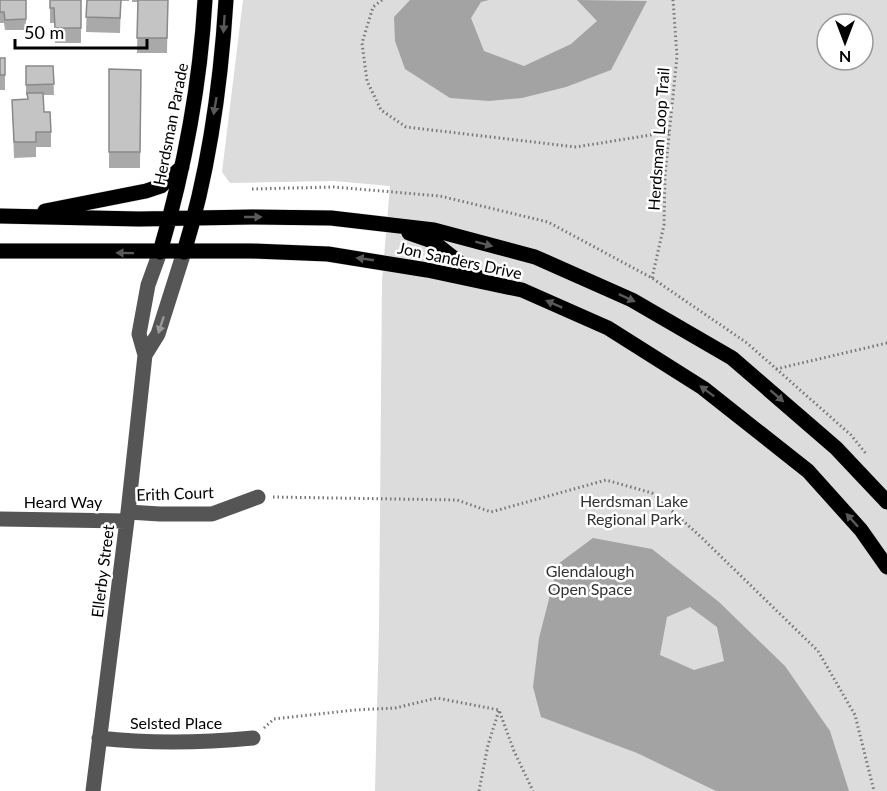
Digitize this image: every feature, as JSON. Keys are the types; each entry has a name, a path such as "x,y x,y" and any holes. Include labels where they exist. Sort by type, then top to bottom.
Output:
{"main road":[{"name":"Herdsman Parade","path":"160,252 182,167 196,94 205,0"},
{"path":"184,252 194,218 216,97 223,48 226,0"},
{"path":"17,217 146,191 161,186 182,167"},
{"name":"Jon Sanders Drive","path":"0,216 170,219 331,218 434,230 535,257 632,300 732,358 836,448 887,502"},
{"path":"387,225 432,241 481,280"},
{"name":"Jon Sanders Drive","path":"0,251 252,251 328,254 481,280 522,290 608,328 703,388 808,471 861,530 887,567"}],"street":[{"name":"Ellerby Street","path":"93,791 145,355 139,334 148,285 160,252"},
{"name":"Ellerby Street","path":"145,355 158,334 184,252"},
{"name":"Erith Court","path":"127,516 212,513 258,497"},
{"name":"Heard Way","path":"0,519 127,516"},
{"name":"Selsted Place","path":"99,738 176,743 253,738"}],"path":[{"path":"382,0 373,7 362,43 367,81 381,110 406,127 576,147 669,132"},
{"name":"Herdsman Loop Trail","path":"652,278 664,225 665,175 677,56 673,0"},
{"path":"252,189 334,187 440,196 548,222 652,278 747,343 776,369 887,343"},
{"path":"258,497 457,500 491,512 606,480 652,493 818,651 855,715 874,791"},
{"path":"253,738 274,719 395,708 437,698 499,710"},
{"path":"479,791 488,745 499,710"},
{"path":"499,710 514,751 533,791"}],"green space":[{"name":"Herdsman Lake Regional Park","path":"243,0 887,0 887,791 375,791 382,281 390,186 334,181 230,183 222,172"}],"shaded area":[{"path":"410,0 489,0 481,2 471,18 484,51 524,66 571,44 597,21 577,0 647,1 611,70 566,87 522,98 489,101 450,98 405,69 395,41 394,17"},
{"path":"593,538 652,549 719,602 785,666 830,731 849,791 716,791 637,753 541,717 533,687 539,638 558,564","holes":["690,607 717,627 724,661 694,670 660,655 667,617"]}],"building":[{"path":"0,0 26,0 26,19 5,20 4,12 0,12"},
{"path":"50,0 81,0 81,28 55,28 54,8 50,8"},
{"path":"87,0 121,0 120,18 86,17"},
{"path":"138,0 168,0 167,38 137,38"},
{"path":"0,58 5,58 5,75 0,75"},
{"path":"26,66 53,66 54,84 26,85"},
{"path":"109,69 141,70 140,152 109,152"},
{"path":"27,93 43,93 44,112 50,112 51,132 36,132 36,142 14,142 12,100 28,99"}],"park label":[{"name":"Glendalough Open Space","path":"590,579"}]}
